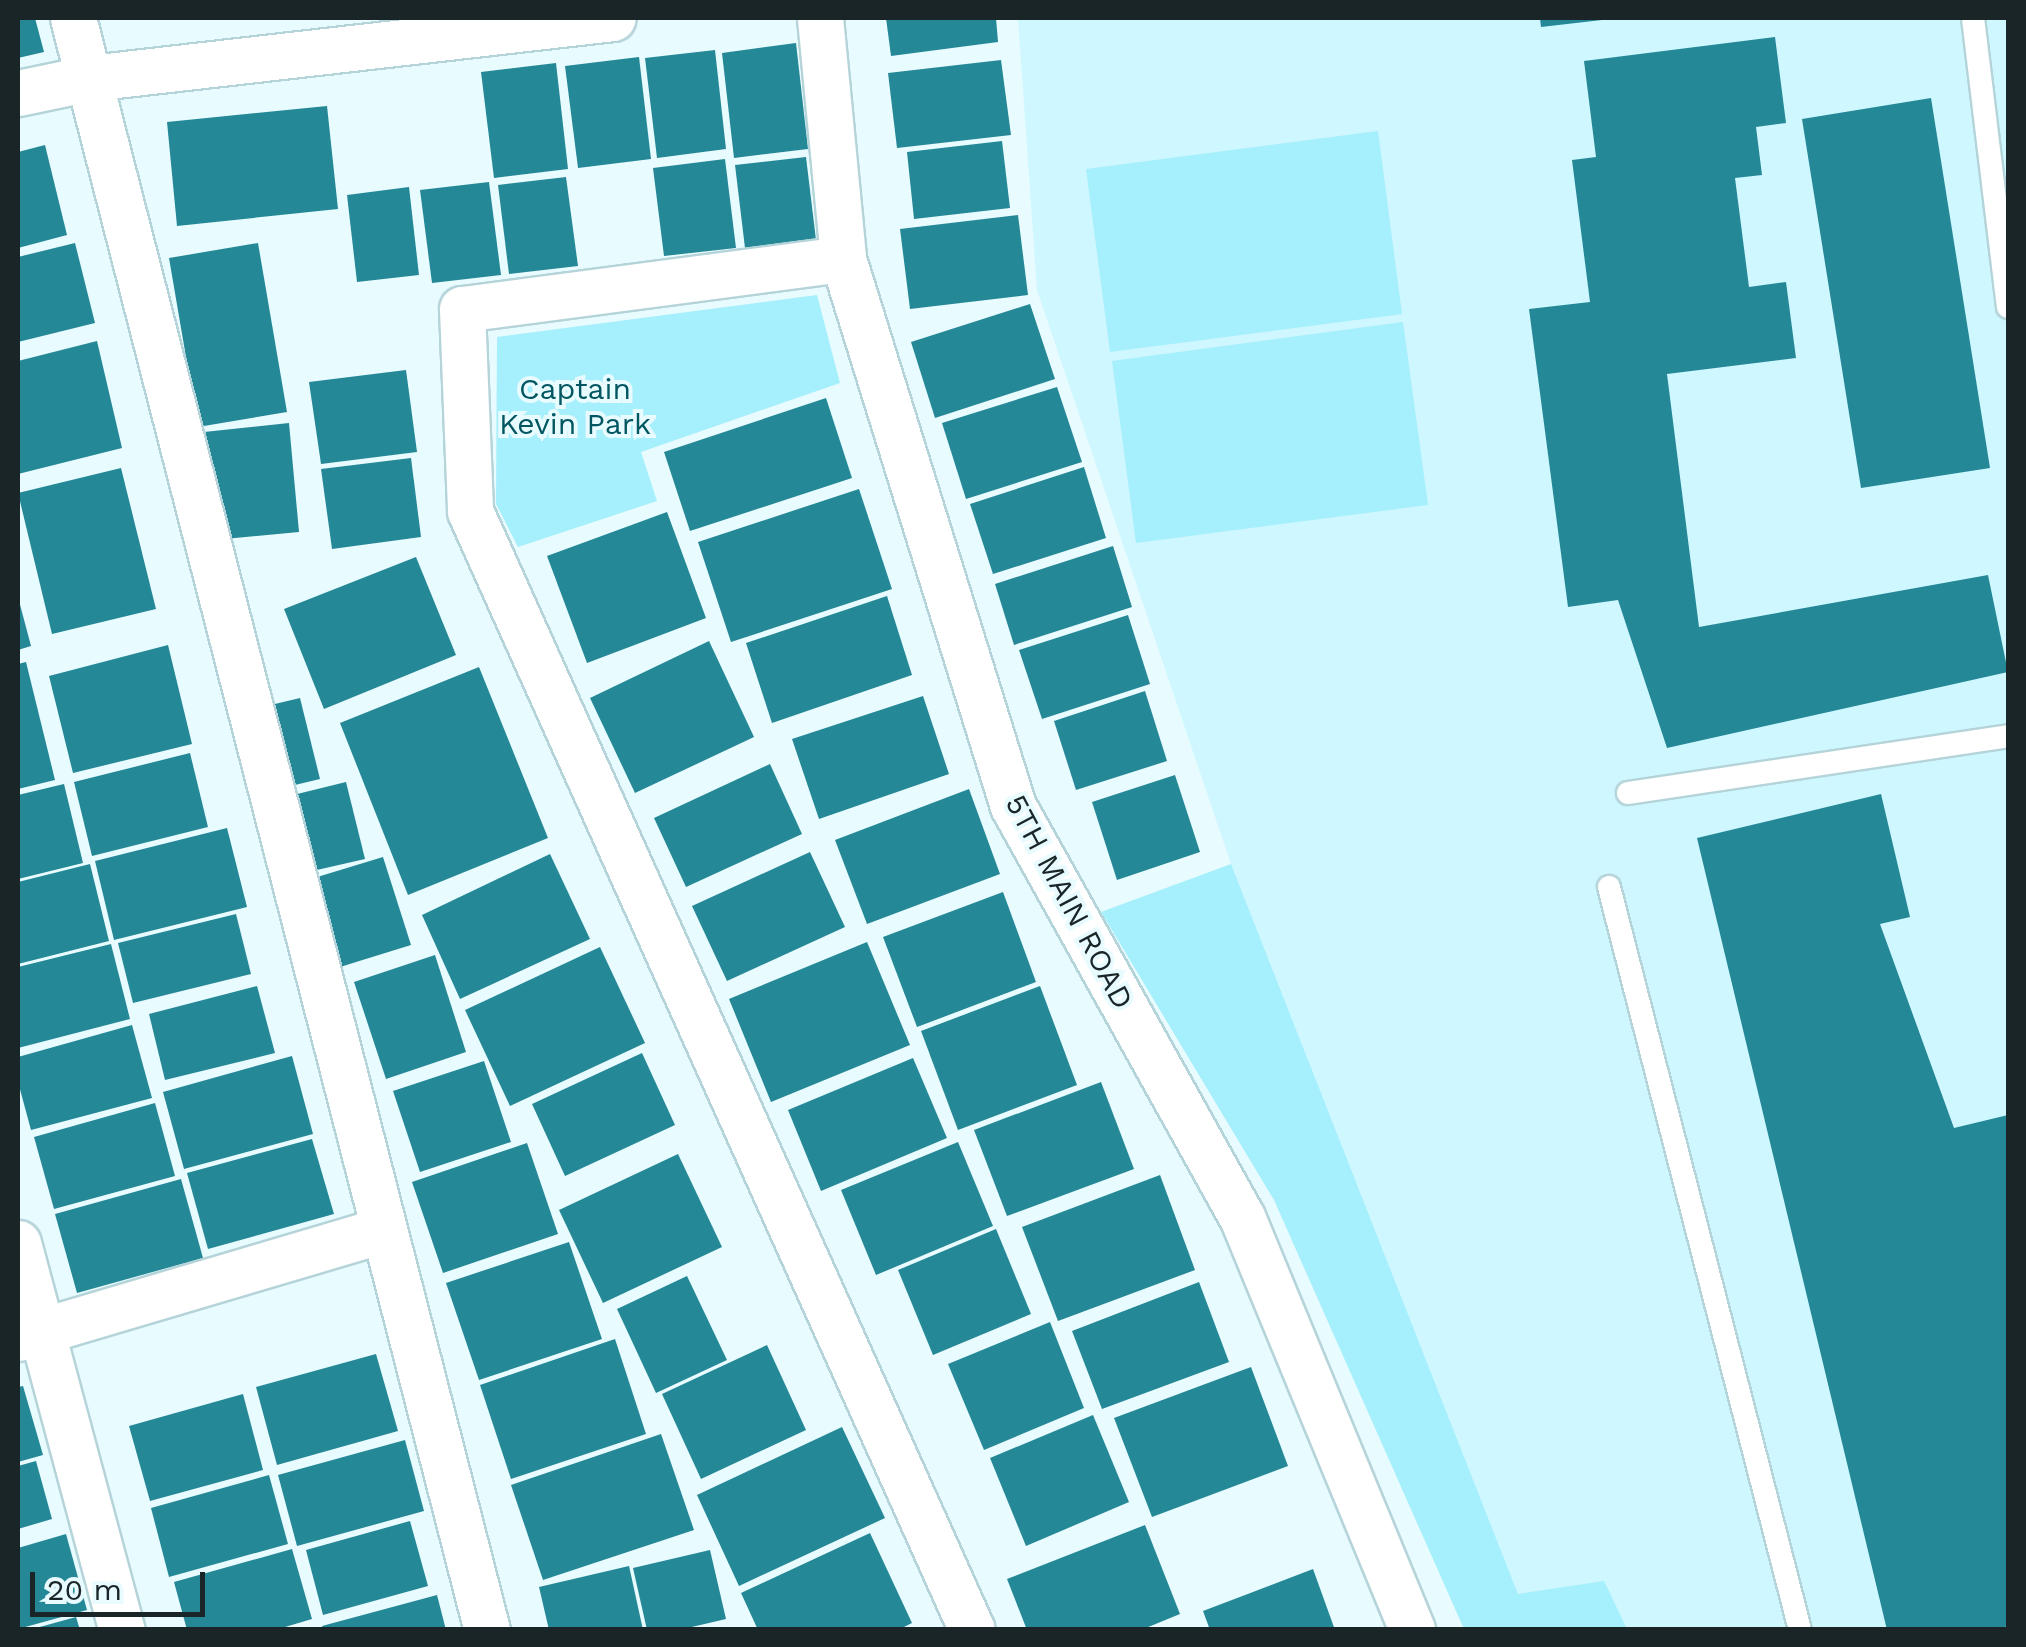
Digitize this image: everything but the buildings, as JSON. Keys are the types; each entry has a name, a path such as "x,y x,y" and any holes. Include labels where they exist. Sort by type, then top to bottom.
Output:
{"street":[{"path":"74,18 487,1630"},
{"path":"18,93 90,78 613,18"},
{"name":"5TH MAIN ROAD","path":"820,18 844,260 1013,806 1242,1217 1412,1630"},
{"path":"844,260 462,308 470,511 972,1630"},
{"path":"29,1335 383,1230"},
{"path":"18,1243 29,1335 122,1630"}],"lane":[{"path":"1973,18 2008,308"},
{"path":"1628,793 2008,736"},
{"path":"1608,887 1800,1630"}],"shaded area":[{"path":"1018,18 2008,18 2008,1629 1627,1629 1603,1582 1518,1594 1231,864 1037,290"}],"green space":[{"path":"1378,131 1402,314 1110,352 1086,169"},
{"name":"Captain Kevin Park","path":"817,295 840,383 641,452 657,501 518,547 496,504 497,337"},
{"path":"1403,322 1428,505 1136,543 1112,361"},
{"path":"1231,864 1518,1594 1604,1581 1627,1629 1464,1629 1274,1200 1101,912"}]}
